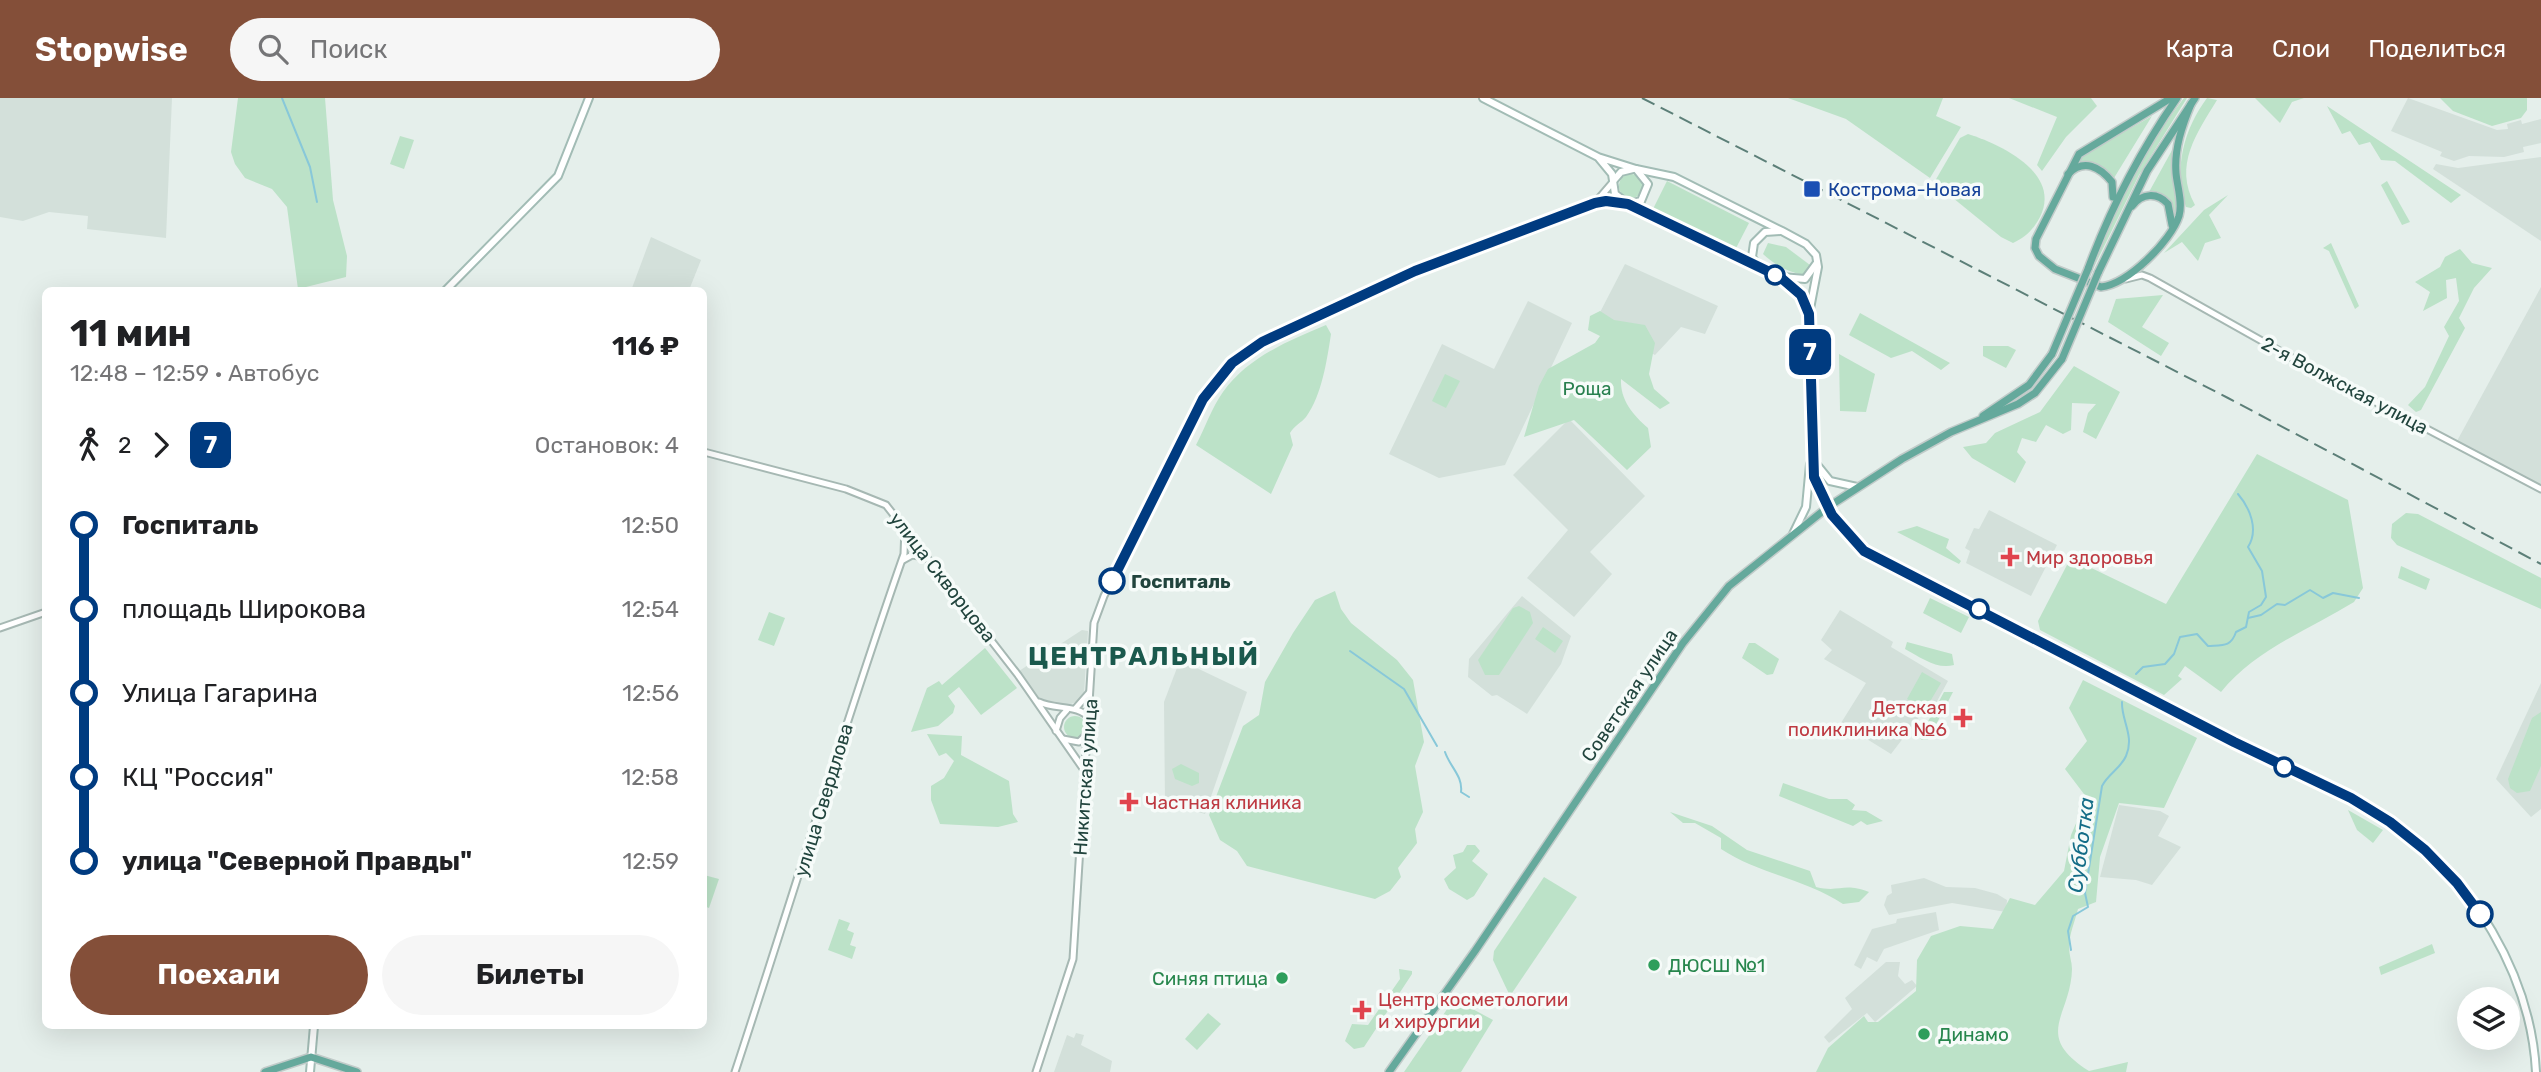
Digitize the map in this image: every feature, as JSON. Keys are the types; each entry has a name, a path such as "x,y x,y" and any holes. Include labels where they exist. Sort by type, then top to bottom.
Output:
{"main road":[{"path":"449,287 558,176 589,98"},
{"path":"1483,98 1598,157 1635,169 1674,177 1805,244 1817,258 1809,314 1814,477 1828,507 1864,551 2234,742 2351,798 2390,822 2425,850 2457,883 2495,937 2525,1012 2534,1045 2536,1072"},
{"path":"2171,98 2079,154 2065,177 2036,239 2039,256 2055,269 2095,286 2107,286 2122,280 2149,256 2170,232 2180,209 2176,153 2193,101"},
{"path":"1977,421 2029,385 2052,354 2110,210 2143,148 2177,98"},
{"path":"1977,421 2018,404 2035,393 2062,359 2098,273 2147,171 2193,101"},
{"path":"1598,157 1608,165 1615,194 1627,203 1780,277 1801,295 1809,314"},
{"path":"2065,177 2080,166 2088,165 2104,172 2114,188 2110,210"},
{"path":"1613,182 1621,172 1635,169"},
{"path":"1627,203 1640,201 1647,191 1646,178 1635,169"},
{"path":"2126,215 2137,200 2158,196 2171,210 2170,232"},
{"path":"1759,267 1752,257 1754,243 1765,232 1782,231"},
{"path":"1780,277 1805,279 1817,258"},
{"name":"Советская улица","path":"1389,1072 1475,951 1698,621 1729,586 1828,507 1858,487 1902,459 1977,421"},
{"path":"1812,459 1830,481 1858,487"},
{"path":"1793,534 1805,507 1807,475 1812,459"},
{"path":"310,1072 314,1029"},
{"path":"265,1072 311,1057 358,1072"}],"street":[{"path":"1595,203 1613,182"},
{"path":"1595,203 1627,203"},
{"name":"Никитская улица","path":"1036,1072 1073,959 1084,770 1090,731 1098,610 1203,399 1232,363 1262,342 1415,271 1595,203"},
{"path":"2149,256 2147,263 2150,278"},
{"path":"2122,280 2142,275 2150,278"},
{"name":"2-я Волжская улица","path":"2150,278 2294,359 2541,489"},
{"name":"улица Скворцова","path":"707,453 873,498 894,512 1036,701 1084,770"},
{"name":"улица Свердлова","path":"734,1072 825,799 848,717 901,563 906,546 905,528"},
{"path":"901,563 913,554 918,544 911,541 906,546 913,554 927,558"},
{"path":"0,628 42,613"},
{"path":"1056,731 1060,718 1091,691"},
{"path":"1036,701 1050,708 1072,709 1090,719"},
{"path":"1062,738 1079,742 1090,731"}],"shaded area":[{"path":"0,98 172,98 166,238 87,229 88,216 49,212 23,221 0,217"},
{"path":"2408,98 2497,130 2508,129 2507,124 2521,120 2522,124 2541,119 2541,143 2523,147 2524,152 2504,157 2469,156 2454,161 2440,156 2442,152 2391,131"},
{"path":"2541,157 2541,241 2433,169 2436,164 2458,168"},
{"path":"651,237 701,260 690,287 632,287"},
{"path":"1625,264 1718,306 1705,334 1681,327 1655,355 1595,322"},
{"path":"2541,287 2541,486 2457,441"},
{"path":"1528,301 1572,323 1505,465 1439,478 1389,454 1442,344 1494,369"},
{"path":"1569,419 1645,496 1590,552 1612,574 1574,617 1527,578 1568,530 1513,475"},
{"name":"Мир здоровья","path":"1989,510 2057,545 2031,596 1966,563 1970,551 1965,548 1974,528 1979,529"},
{"path":"1522,596 1571,636 1561,664 1527,714 1497,695 1492,696 1468,677 1469,659"},
{"path":"1840,610 1893,642 1891,647 1948,681 1930,714 1920,716 1891,754 1841,723 1866,683 1824,659 1832,650 1821,640"},
{"path":"1082,630 1088,631 1084,694 1081,700 1066,706 1039,700 1019,671"},
{"path":"1180,660 1247,692 1205,814 1165,802 1164,702"},
{"path":"2541,683 2541,809 2531,817 2496,779"},
{"path":"2119,805 2160,811 2169,816 2158,836 2181,847 2152,885 2136,880 2100,877"},
{"path":"1924,878 1946,887 1975,888 1997,894 2007,900 2006,912 1952,903 1889,915 1884,905 1887,896 1892,893 1891,885"},
{"path":"1936,912 1939,930 1884,949 1877,962 1867,957 1861,969 1854,965 1872,929 1896,923 1897,919"},
{"path":"1886,962 1900,962 1898,976 1905,984 1912,980 1917,986 1875,1022 1867,1013 1829,1043 1824,1037 1852,1009 1845,998"},
{"path":"1076,1033 1084,1035 1081,1045 1112,1061 1110,1072 1054,1072 1067,1035 1074,1038"}],"green space":[{"path":"238,98 325,98 333,200 347,256 346,277 298,287 287,207 272,189 245,178 235,164 231,152"},
{"path":"1788,98 1943,98 1936,116 1961,127 1930,178 1846,119"},
{"path":"2009,98 2091,98 2097,106 2066,137 2042,171 2037,165 2057,117"},
{"path":"2184,98 2187,98 2139,175 2093,269 2132,180 2156,138"},
{"path":"2207,98 2217,100 2195,137 2187,163 2186,176 2195,205 2191,208 2186,207 2182,193 2183,150 2192,123"},
{"path":"2255,98 2304,98 2292,102 2280,123"},
{"path":"2440,98 2527,98 2527,110 2521,118 2492,126 2453,111"},
{"path":"2327,106 2461,195 2451,203 2395,161 2381,160 2370,142 2359,145 2350,131 2342,134"},
{"path":"2152,116 2114,178 2095,163 2075,164 2080,157"},
{"path":"1968,134 2011,153 2035,174 2043,187 2045,201 2040,217 2029,233 2013,243 2001,237 1935,181 1960,138"},
{"path":"400,136 414,140 404,169 390,164"},
{"path":"2176,143 2177,205 2174,214 2166,198 2149,192"},
{"path":"1631,174 1642,181 1643,186 1636,197 1631,198 1620,191 1619,186 1626,175"},
{"path":"1667,181 1749,223 1734,252 1653,209"},
{"path":"2387,181 2410,222 2402,225 2381,185"},
{"path":"2228,195 2209,215 2221,238 2205,243 2198,261 2182,242 2164,253 2204,210"},
{"path":"1768,243 1786,247 1810,265 1804,275 1782,268 1763,254"},
{"path":"2331,243 2359,306 2355,309 2329,251 2323,248"},
{"path":"2460,249 2472,263 2492,268 2474,288 2459,318 2465,328 2421,410 2416,412 2408,405 2425,387 2449,336 2444,327 2459,301 2456,278 2446,280 2447,298 2423,311 2430,292 2415,282 2440,267 2445,257"},
{"path":"2163,295 2142,327 2169,343 2161,356 2108,322 2116,299"},
{"name":"Роща","path":"1600,311 1614,320 1645,325 1655,343 1649,374 1654,389 1670,403 1660,409 1621,379 1628,407 1648,428 1651,447 1627,470 1574,420 1524,437 1539,386 1548,369 1595,343 1600,336 1588,330 1590,316"},
{"path":"1860,313 1950,363 1941,370 1912,351 1891,358 1849,335"},
{"path":"1326,325 1331,334 1320,388 1306,417 1290,433 1293,445 1271,494 1196,445 1219,398 1244,369 1283,344"},
{"path":"1983,346 2008,346 2016,350 2006,368 1983,356"},
{"path":"1839,354 1875,374 1866,412 1840,411"},
{"path":"2074,366 2120,392 2096,439 2083,432 2088,413 2096,404 2072,403 2071,430 2063,434 2046,425 2036,442 2022,438 2017,452 2026,462 2015,483 1972,458 1963,447 1986,443 1995,433 2040,412"},
{"path":"1445,374 1460,381 1446,408 1432,401"},
{"path":"2257,454 2348,500 2363,588 2354,602 2266,652 2221,692 2185,666 2178,676 2182,679 2164,695 2040,630 2038,621 2068,563 2079,562 2166,604"},
{"path":"2406,513 2418,514 2541,578 2541,609 2397,545 2391,538 2392,524"},
{"path":"1917,526 1949,539 1946,548 1961,561 1959,564 1897,532"},
{"path":"2401,566 2430,579 2426,590 2398,578"},
{"path":"1335,591 1341,609 1351,623 1397,660 1413,680 1424,742 1415,766 1423,812 1415,829 1417,843 1398,868 1401,877 1390,891 1375,899 1247,866 1237,851 1220,840 1209,815 1243,726 1259,715 1265,682 1315,600"},
{"path":"1930,598 1969,617 1961,633 1923,613"},
{"path":"1519,606 1530,612 1533,623 1499,675 1485,675 1478,660 1513,608"},
{"path":"769,612 785,618 774,646 758,640"},
{"path":"1543,627 1563,641 1555,653 1535,639"},
{"path":"1907,642 1952,654 1954,665 1941,666 1923,659 1905,649"},
{"path":"1749,643 1755,643 1779,659 1773,674 1767,675 1742,658"},
{"path":"985,648 1017,688 981,715 959,687 948,696 955,706 953,713 938,726 911,732 927,688 939,681 942,685"},
{"path":"1922,672 1941,683 1925,710 1907,699"},
{"path":"2083,680 2197,738 2164,808 2119,803 2100,857 2096,902 2078,909 2070,938 2072,969 2058,1035 2062,1046 2089,1071 2128,1062 2126,1072 1816,1072 1828,1048 1864,1016 1868,1022 1878,1022 1916,991 1917,960 1931,936 1960,926 1993,929 2010,898 2035,905 2064,871 2071,835 2087,798 2065,769 2087,741 2069,708"},
{"path":"1944,692 1953,692 1928,740 1922,740 1916,734 1925,727"},
{"path":"2541,712 2541,766 2530,791 2517,793 2510,788 2508,779 2532,718"},
{"path":"1071,716 1079,716 1086,723 1086,731 1079,738 1071,738 1064,731 1064,723"},
{"path":"927,734 962,736 961,755 1009,781 1013,814 1018,822 998,827 940,824 931,800 931,786 944,778 954,761 946,753 939,756"},
{"path":"1181,764 1199,773 1199,783 1192,786 1175,779 1172,769"},
{"path":"1783,783 1829,799 1847,799 1855,805 1852,810 1866,811 1883,821 1867,825 1861,821 1853,826 1779,796"},
{"path":"2348,810 2383,830 2373,843 2357,830"},
{"path":"1670,812 1712,826 1747,850 1810,871 1816,887 1853,888 1869,892 1859,902 1843,904 1813,888 1736,858 1721,849 1721,838 1695,823 1683,823"},
{"path":"1467,845 1475,845 1480,851 1472,861 1488,874 1474,896 1467,900 1449,889 1444,879 1456,868 1453,855 1463,852"},
{"path":"707,876 719,879 709,908 707,907"},
{"path":"1544,877 1577,897 1510,996 1493,960 1494,951"},
{"path":"839,919 850,923 847,930 854,933 850,945 856,947 852,959 828,950"},
{"path":"2432,944 2435,953 2381,975 2379,967"},
{"path":"1399,969 1412,971 1412,974 1364,1047 1354,1049 1345,1041 1352,1024 1368,1025 1400,979"},
{"path":"1454,999 1493,1020 1461,1072 1404,1072"},
{"path":"1208,1013 1221,1024 1197,1050 1185,1039"}],"waterway":[{"path":"282,98 310,167 317,202"},
{"name":"Субботка","path":"2136,674 2143,667 2165,664 2174,654 2180,637 2197,634 2208,646 2229,643 2236,632 2246,627 2249,612 2261,605 2266,597 2262,571 2248,547 2253,534 2252,519 2238,494"},
{"path":"2248,618 2261,615 2277,604 2285,605 2310,590 2323,598 2333,593 2359,598"},
{"path":"1350,651 1404,689 1437,746"},
{"name":"Субботка","path":"2071,950 2068,931 2073,916 2088,907 2085,893 2102,786 2124,760 2128,749 2122,702"},
{"path":"1445,752 1458,776 1461,792 1469,797"}],"railway":[{"path":"1642,98 2228,398 2541,564"}],"bus line":[{"name":"7","path":"1112,581 1203,399 1232,363 1262,342 1415,271 1595,203 1614,201 1628,204 1780,277 1801,295 1809,314 1814,477 1832,515 1864,551 2234,742 2351,798 2390,822 2425,850 2457,883 2480,914"}],"place":[{"name":"Кострома-Новая","path":"1812,189"},
{"name":"Мир здоровья","path":"2010,557"},
{"name":"Госпиталь","path":"1112,581"},
{"name":"Детская поликлиника №6","path":"1963,718"},
{"name":"Частная клиника","path":"1129,802"},
{"name":"ДЮСШ №1","path":"1654,965"},
{"name":"Синяя птица","path":"1282,978"},
{"name":"Центр косметологии и хирургии","path":"1362,1010"},
{"name":"Динамо","path":"1924,1034"}],"district":[{"name":"ЦЕНТРАЛЬНЫЙ","path":"1144,656"}]}
